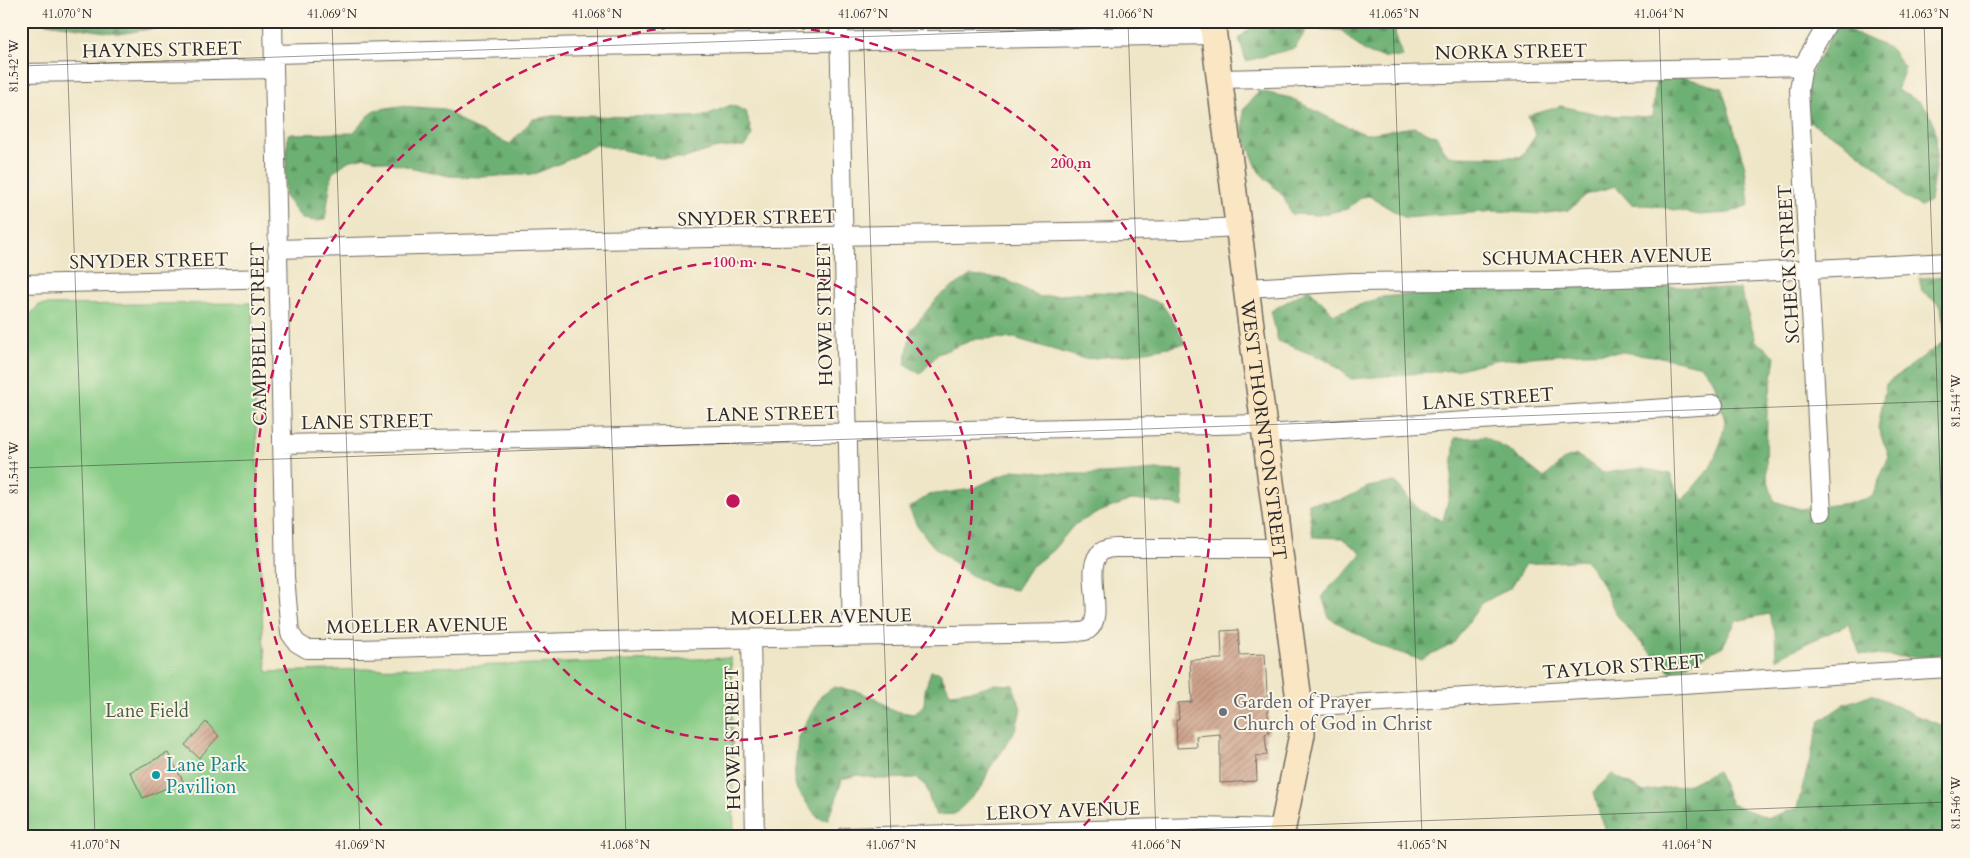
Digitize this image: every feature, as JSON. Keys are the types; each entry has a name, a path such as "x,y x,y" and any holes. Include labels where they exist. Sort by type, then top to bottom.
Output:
{"main road":[{"name":"WEST THORNTON STREET","path":"1213,28 1300,707 1302,734 1282,833"}],"street":[{"name":"CAMPBELL STREET","path":"273,21 286,577 290,633 297,644"},
{"name":"HOWE STREET","path":"839,21 852,636"},
{"name":"SCHECK STREET","path":"1822,512 1800,90 1803,66 1829,21"},
{"name":"HAYNES STREET","path":"21,73 274,61 1213,28"},
{"name":"NORKA STREET","path":"1219,78 1803,66"},
{"name":"SNYDER STREET","path":"277,249 594,240 1182,230 1238,227"},
{"name":"SCHUMACHER AVENUE","path":"1246,288 1352,282 1564,280 1949,262"},
{"name":"SNYDER STREET","path":"21,284 278,278"},
{"name":"LANE STREET","path":"282,444 847,433 1264,429 1714,405"},
{"name":"MOELLER AVENUE","path":"297,644 306,648 361,649 604,641 1064,633 1084,631 1089,629 1092,624 1095,611 1094,569 1100,552 1116,548 1279,548"},
{"name":"HOWE STREET","path":"751,639 755,837"},
{"name":"TAYLOR STREET","path":"1300,707 1949,668"},
{"name":"LEROY AVENUE","path":"845,837 1200,827 1282,833"}],"green space":[{"path":"34,21 218,21 219,23 150,29 118,34"},
{"path":"1259,21 1398,21 1395,33 1403,57 1382,57 1368,53 1341,30 1307,29 1295,48 1246,61 1239,38"},
{"path":"1837,25 1891,49 1905,68 1897,90 1924,106 1930,116 1936,139 1935,165 1930,201 1921,206 1905,198 1879,169 1843,141 1809,122 1806,82"},
{"path":"1678,76 1722,88 1745,167 1749,205 1729,213 1699,215 1656,206 1631,204 1615,186 1586,195 1569,210 1540,214 1496,211 1405,218 1369,196 1362,197 1347,209 1318,215 1291,214 1284,197 1259,172 1243,134 1243,110 1259,91 1291,98 1365,134 1414,127 1436,136 1448,156 1521,157 1536,135 1528,116 1561,106 1602,115 1652,117 1656,80"},
{"path":"731,105 746,111 752,135 745,146 717,148 685,158 659,158 596,144 568,160 534,174 482,177 449,176 365,157 348,161 332,173 325,220 316,221 302,219 284,195 288,134 353,133 374,110 399,106 445,109 472,128 510,144 533,119 552,116 701,117"},
{"path":"970,276 1005,279 1039,297 1093,292 1130,293 1161,303 1178,328 1185,344 1124,355 1085,359 1014,338 975,339 938,354 920,374 905,364 911,330 939,296"},
{"path":"1949,276 1949,653 1915,657 1860,654 1849,624 1776,659 1775,632 1769,614 1736,621 1723,646 1671,673 1634,636 1616,614 1601,582 1586,560 1526,564 1511,587 1481,604 1453,644 1421,660 1380,646 1329,618 1322,596 1357,560 1361,553 1342,538 1313,537 1308,503 1342,500 1368,487 1395,482 1419,510 1443,521 1450,492 1455,438 1485,437 1509,450 1544,478 1565,459 1577,455 1603,473 1642,468 1670,474 1681,502 1710,468 1721,442 1725,421 1714,382 1702,366 1661,357 1622,352 1494,360 1456,370 1351,379 1329,361 1278,341 1271,311 1309,289 1334,314 1382,297 1499,287 1617,285 1740,289 1756,341 1775,356 1767,413 1766,473 1774,501 1800,509 1849,503 1872,497 1889,456 1878,428 1886,384 1946,340 1941,306 1922,291 1919,278"},
{"name":"Lane Field","path":"252,303 263,637 267,672 731,658 734,837 21,837 21,325 39,305"},
{"path":"1013,470 1070,474 1105,474 1156,470 1183,471 1183,507 1166,503 1131,500 1097,513 1074,525 1053,550 1030,568 1016,590 992,586 969,574 934,547 917,526 909,508 929,495 972,489"},
{"path":"931,671 940,672 950,693 974,690 994,684 1013,685 1021,709 1016,729 989,769 982,787 955,814 936,815 926,786 916,778 879,779 858,775 842,779 835,803 827,820 817,817 797,790 794,780 798,737 821,696 834,687 856,691 875,698 894,711 914,714 924,705 925,690"},
{"path":"1872,694 1915,715 1949,728 1949,835 1928,837 1609,837 1599,813 1594,791 1612,774 1644,792 1689,784 1717,771 1731,804 1768,818 1797,808 1820,721 1845,704"}],"building":[{"name":"Garden of Prayer Church of God in Christ","path":"1238,630 1240,655 1265,654 1269,733 1265,734 1267,755 1256,756 1257,781 1220,783 1220,734 1196,736 1197,747 1177,748 1176,720 1179,720 1178,703 1192,702 1190,660 1222,659 1221,631"},
{"name":"Lane Park Pavillion","path":"206,722 219,736 199,758 185,745"},
{"name":"Lane Park Pavillion","path":"168,753 183,781 143,798 130,772"}],"place":[{"name":"Garden of Prayer Church of God in Christ","path":"1223,712"},
{"name":"Lane Park Pavillion","path":"156,775"}]}
